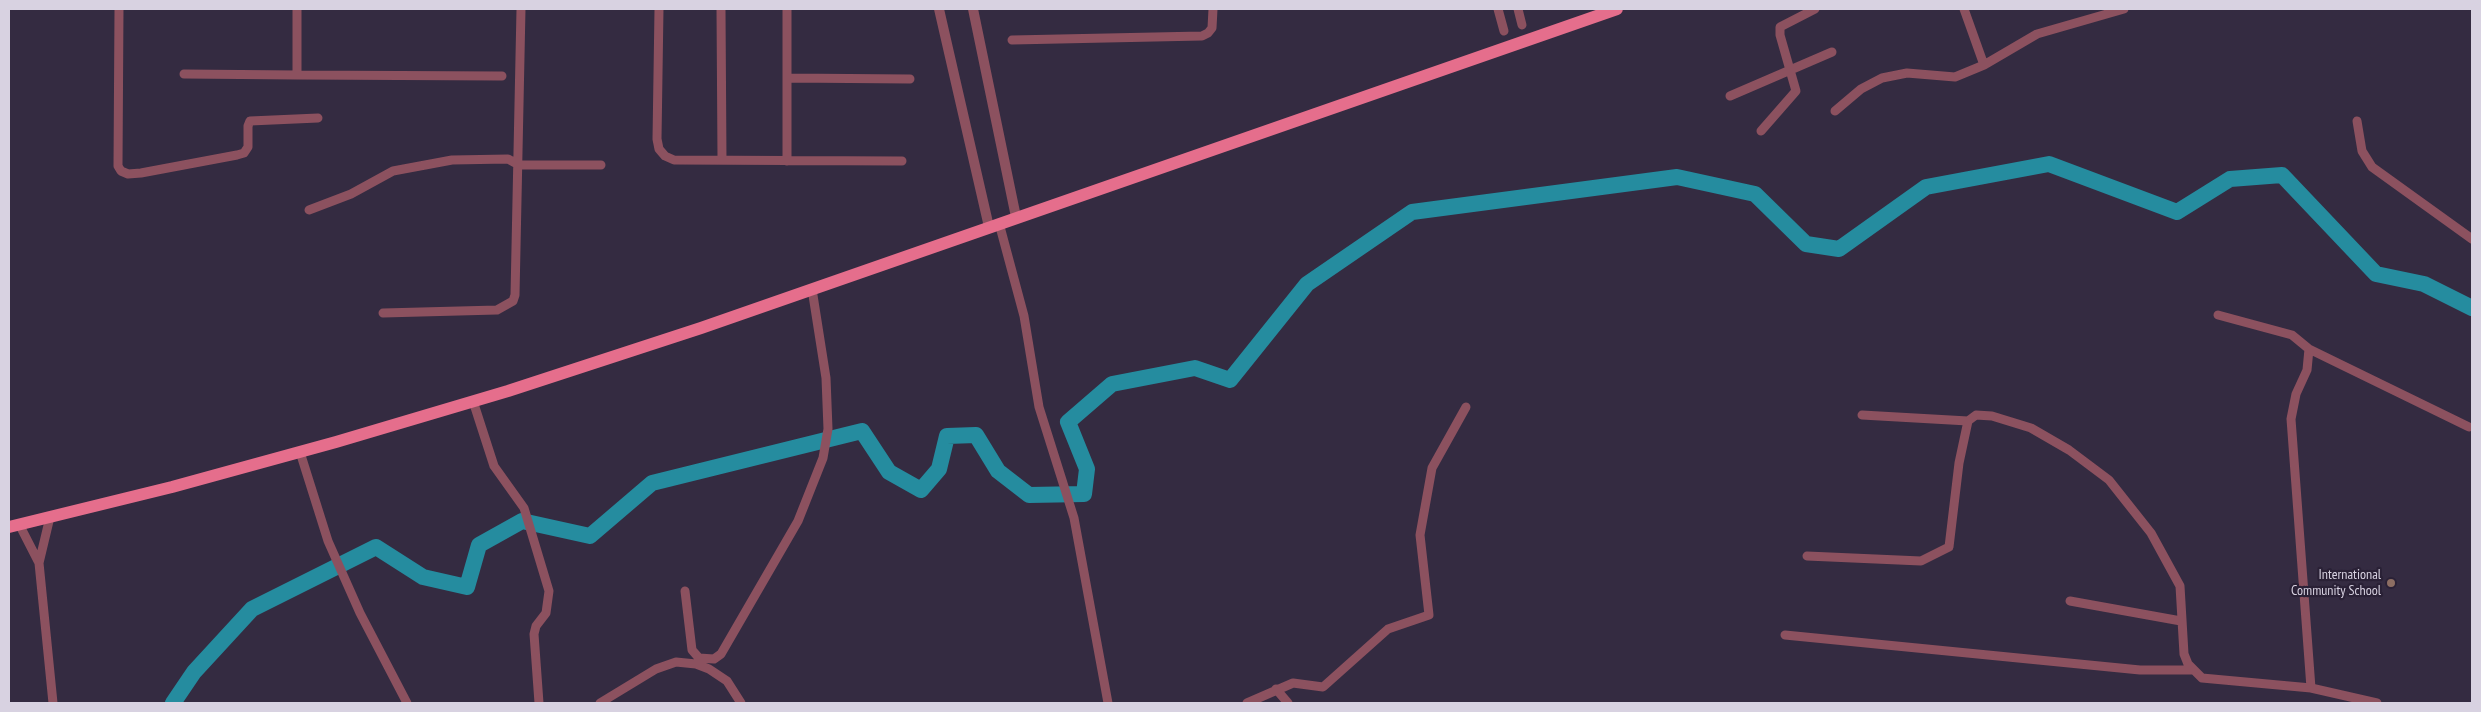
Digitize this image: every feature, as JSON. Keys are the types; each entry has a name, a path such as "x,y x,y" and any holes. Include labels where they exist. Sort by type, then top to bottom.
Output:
{"main road":[{"path":"14,526 172,487 300,452 473,401 701,328 1617,9"}],"street":[{"path":"119,9 118,166 121,171 128,174 244,153 248,147 248,126 250,121 318,118"},
{"path":"297,9 297,75"},
{"path":"383,313 497,310 513,301 516,295 521,9"},
{"path":"659,9 657,139 659,149 665,156 674,160 902,161"},
{"path":"721,9 722,160"},
{"path":"787,9 787,161"},
{"path":"939,9 994,225 1024,316 1039,407 1074,518 1108,703"},
{"path":"973,9 1016,217"},
{"path":"1012,40 1202,36 1208,34 1212,28 1213,9"},
{"path":"1498,9 1504,31"},
{"path":"1518,9 1522,25"},
{"path":"1761,131 1794,96 1796,91 1792,71 1780,35 1780,27 1815,9"},
{"path":"1964,9 1984,65"},
{"path":"1835,110 1861,89 1882,78 1907,73 1956,77 1984,65 2037,34 2124,9"},
{"path":"1730,96 1792,71 1832,52"},
{"path":"184,74 502,76"},
{"path":"788,78 910,79"},
{"path":"2357,121 2362,151 2372,167 2472,239"},
{"path":"309,210 351,194 370,182 400,169 452,160 508,159 519,164 601,165"},
{"path":"685,591 692,650 699,658 714,659 721,654 798,521 823,458 828,429 826,378 812,289"},
{"path":"2218,315 2292,336 2309,349 2469,426"},
{"path":"2309,349 2307,370 2296,394 2291,419 2310,688"},
{"path":"473,401 494,466 524,508 549,591 546,613 536,626 534,634 539,703"},
{"path":"1247,703 1293,683 1323,687 1388,629 1429,615 1420,535 1432,468 1466,407"},
{"path":"1862,415 1968,421 1976,415 1992,416 2031,428 2069,450 2109,480 2152,533 2180,586 2184,654 2188,664 2202,678 2310,688 2377,703"},
{"path":"1807,556 1921,561 1949,547 1959,463 1968,421"},
{"path":"300,452 328,541 360,613 406,703"},
{"path":"50,517 39,564 53,703"},
{"path":"14,526 39,564"},
{"path":"2070,601 2181,621"},
{"path":"1785,635 2140,670 2194,670"},
{"path":"600,703 656,669 676,662 696,664 721,677 736,693 741,703"},
{"path":"1276,689 1288,703"}],"waterway":[{"path":"173,703 194,672 252,609 376,547 423,577 467,587 479,545 522,521 590,536 652,483 862,431 889,472 921,490 939,469 947,436 976,435 998,471 1029,495 1084,494 1087,469 1068,422 1112,384 1195,368 1230,380 1307,284 1412,212 1677,177 1755,194 1806,244 1839,249 1926,187 2049,164 2177,212 2230,179 2282,175 2376,274 2424,284 2472,308"}],"place":[{"name":"International Community School","path":"2391,583"}]}
